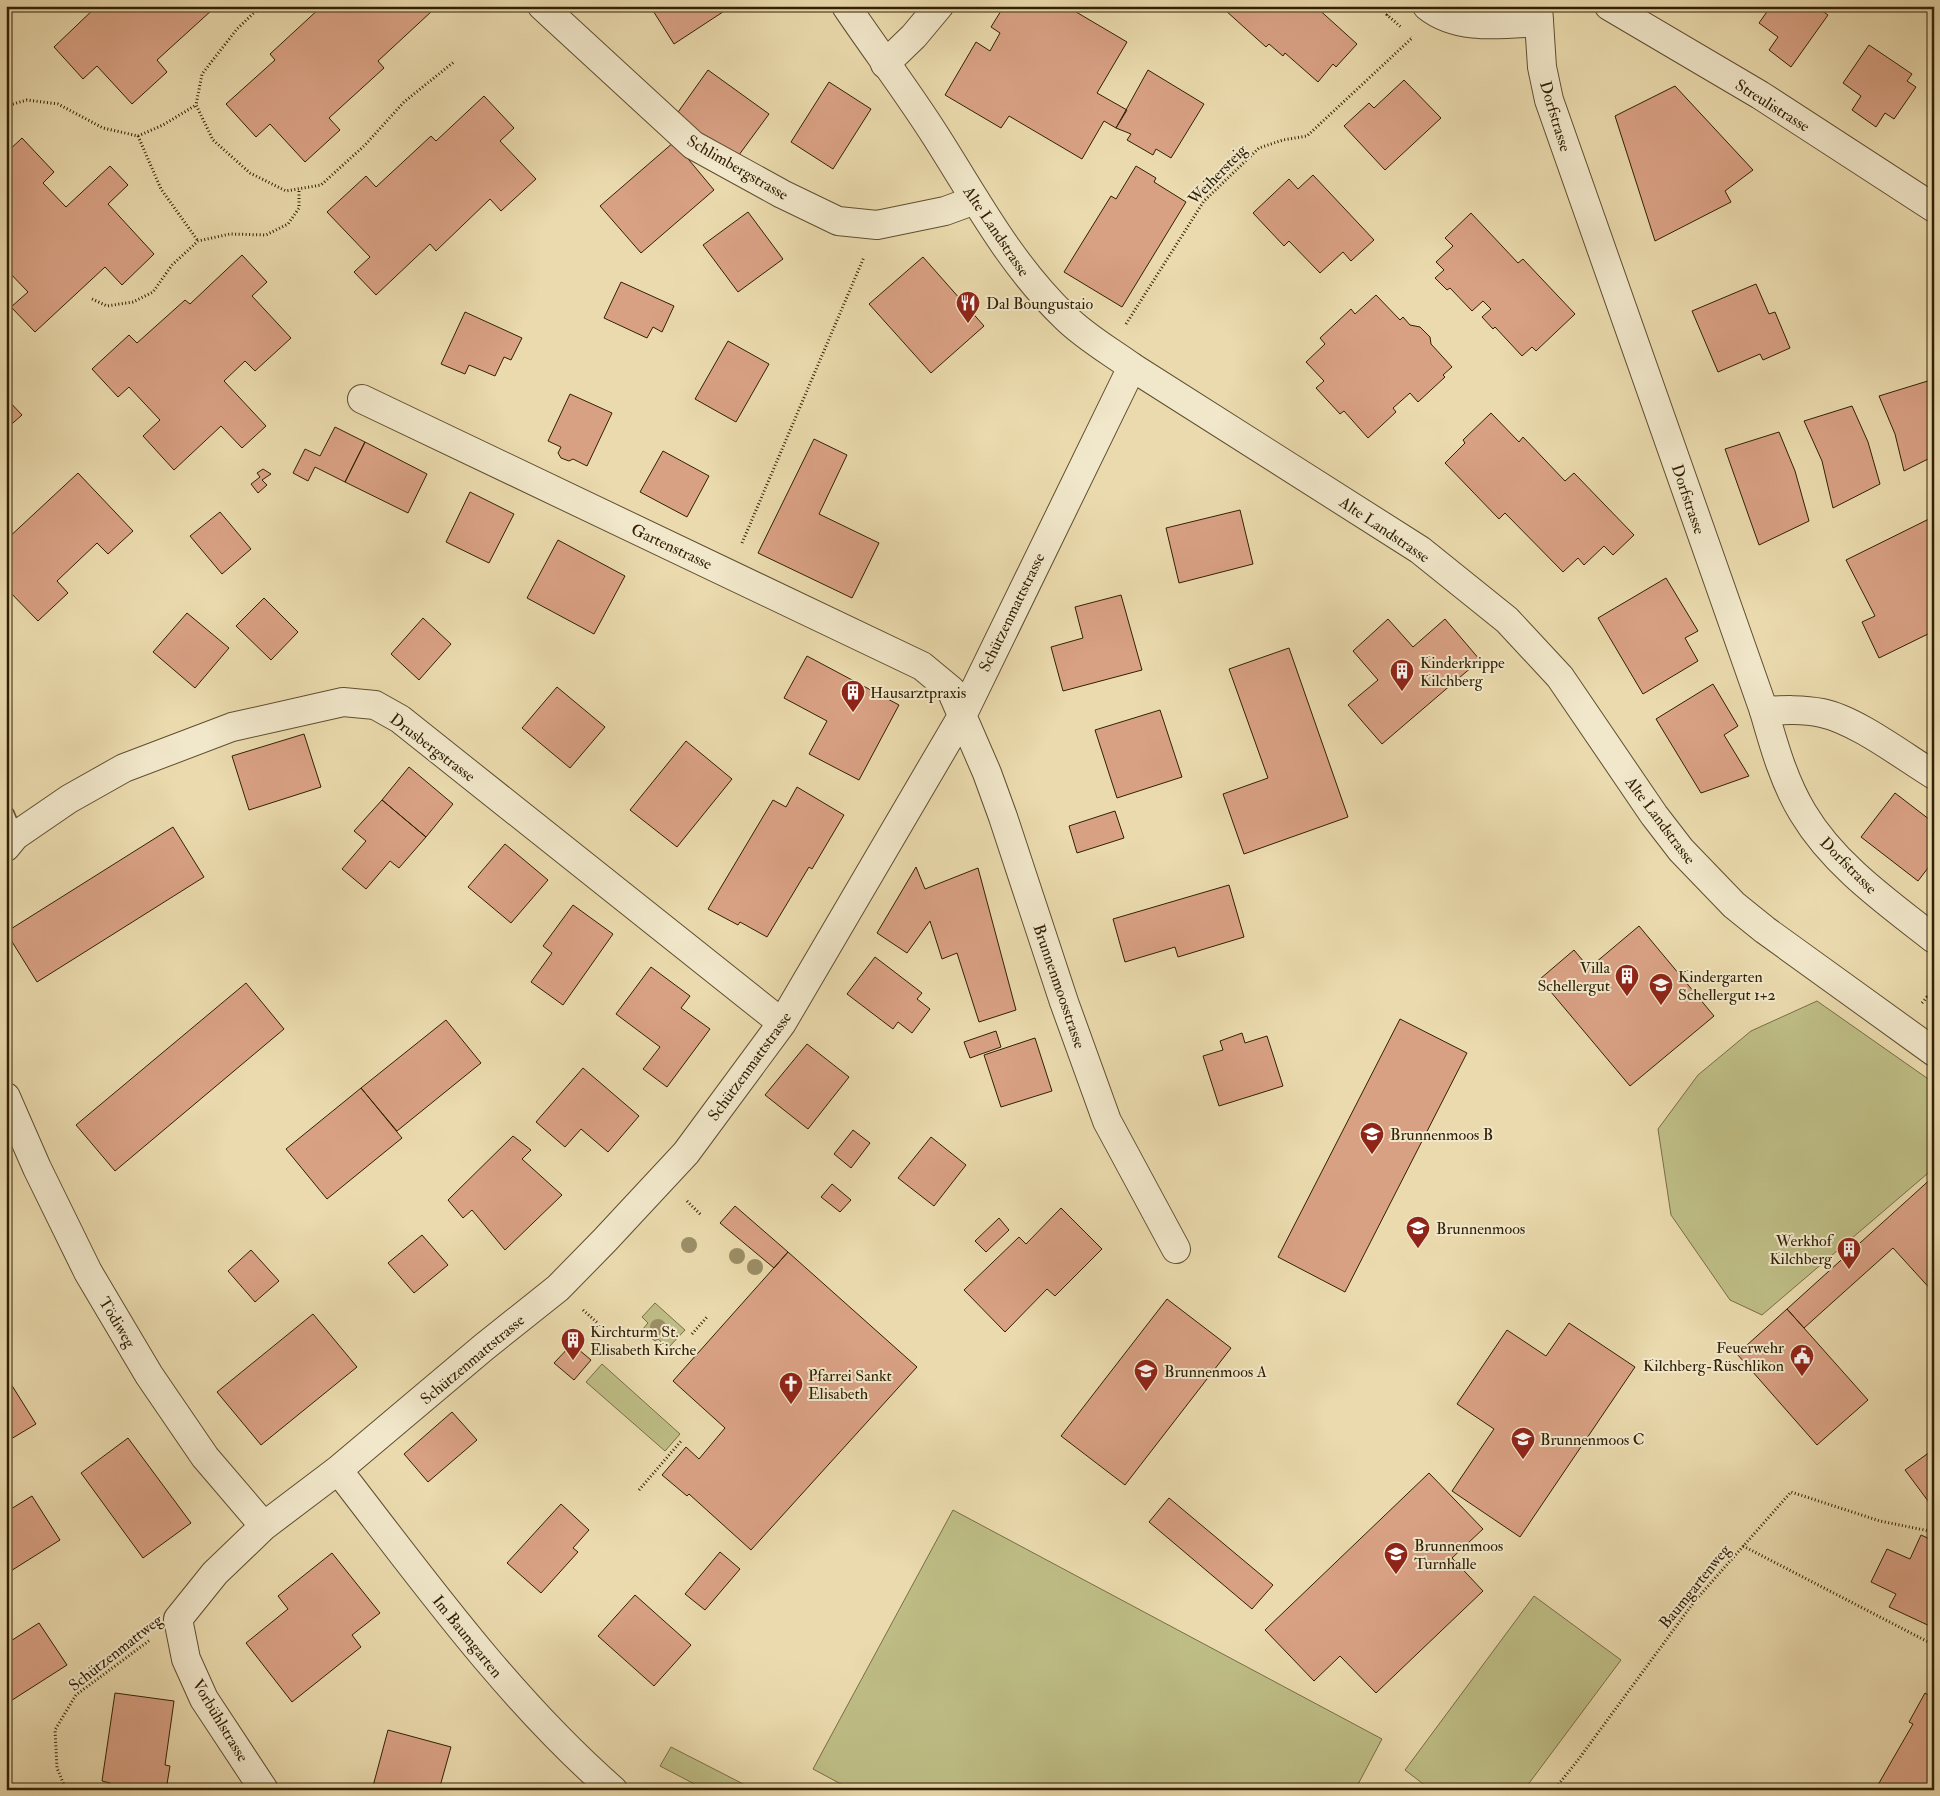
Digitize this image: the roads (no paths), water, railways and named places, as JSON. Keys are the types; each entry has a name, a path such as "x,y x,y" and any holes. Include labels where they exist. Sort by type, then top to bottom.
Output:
{"street":[{"name":"Schlimbergstrasse","path":"542,6 693,145 782,194 838,221 877,225 945,211 975,200"},
{"name":"Alte Landstrasse","path":"846,6 934,133 975,200 1023,272 1066,318 1132,367 1420,550 1507,620 1560,677 1654,815 1681,850 1734,905 1765,930 1934,1052"},
{"path":"885,64 914,36 939,6"},
{"path":"1427,6 1436,13 1471,24 1539,14"},
{"name":"Streulistrasse","path":"1610,6 1760,95 1934,208"},
{"name":"Dorfstrasse","path":"1539,14 1542,68 1548,100 1764,711 1781,768 1803,813 1828,847 1863,882 1934,939"},
{"name":"Schützenmattstrasse","path":"178,1618 215,1573 264,1526 338,1470 484,1347 558,1288 599,1247 686,1153 782,1023 962,716 1132,367"},
{"name":"Gartenstrasse","path":"362,399 922,666 951,690 962,716"},
{"name":"Drusbergstrasse","path":"9,832 124,768 232,727 343,702 375,705 400,719 782,1023"},
{"path":"1764,711 1806,710 1837,717 1934,775"},
{"name":"Brunnenmoosstrasse","path":"962,716 987,773 1003,817 1064,1002 1107,1121 1176,1248"},
{"name":"Tödiweg","path":"6,1097 37,1168 88,1272 149,1375 205,1457 264,1526"},
{"name":"Im Baumgarten","path":"338,1470 492,1667 580,1760 613,1790"},
{"name":"Vorbühlstrasse","path":"178,1618 186,1659 204,1699 264,1790"}],"place":[{"name":"Dal Boungustaio","path":"968,324"},
{"name":"Kinderkrippe Kilchberg","path":"1402,692"},
{"name":"Hausarztpraxis","path":"853,713"},
{"name":"Villa Schellergut","path":"1627,997"},
{"name":"Kindergarten Schellergut 1+2","path":"1661,1006"},
{"name":"Brunnenmoos B","path":"1372,1155"},
{"name":"Brunnenmoos","path":"1418,1249"},
{"name":"Werkhof Kilchberg","path":"1849,1270"},
{"name":"Kirchturm St. Elisabeth Kirche","path":"573,1361"},
{"name":"Feuerwehr Kilchberg-Rüschlikon","path":"1802,1377"},
{"name":"Brunnenmoos A","path":"1146,1392"},
{"name":"Pfarrei Sankt Elisabeth","path":"791,1405"},
{"name":"Brunnenmoos C","path":"1523,1460"},
{"name":"Brunnenmoos Turnhalle","path":"1396,1575"}]}
